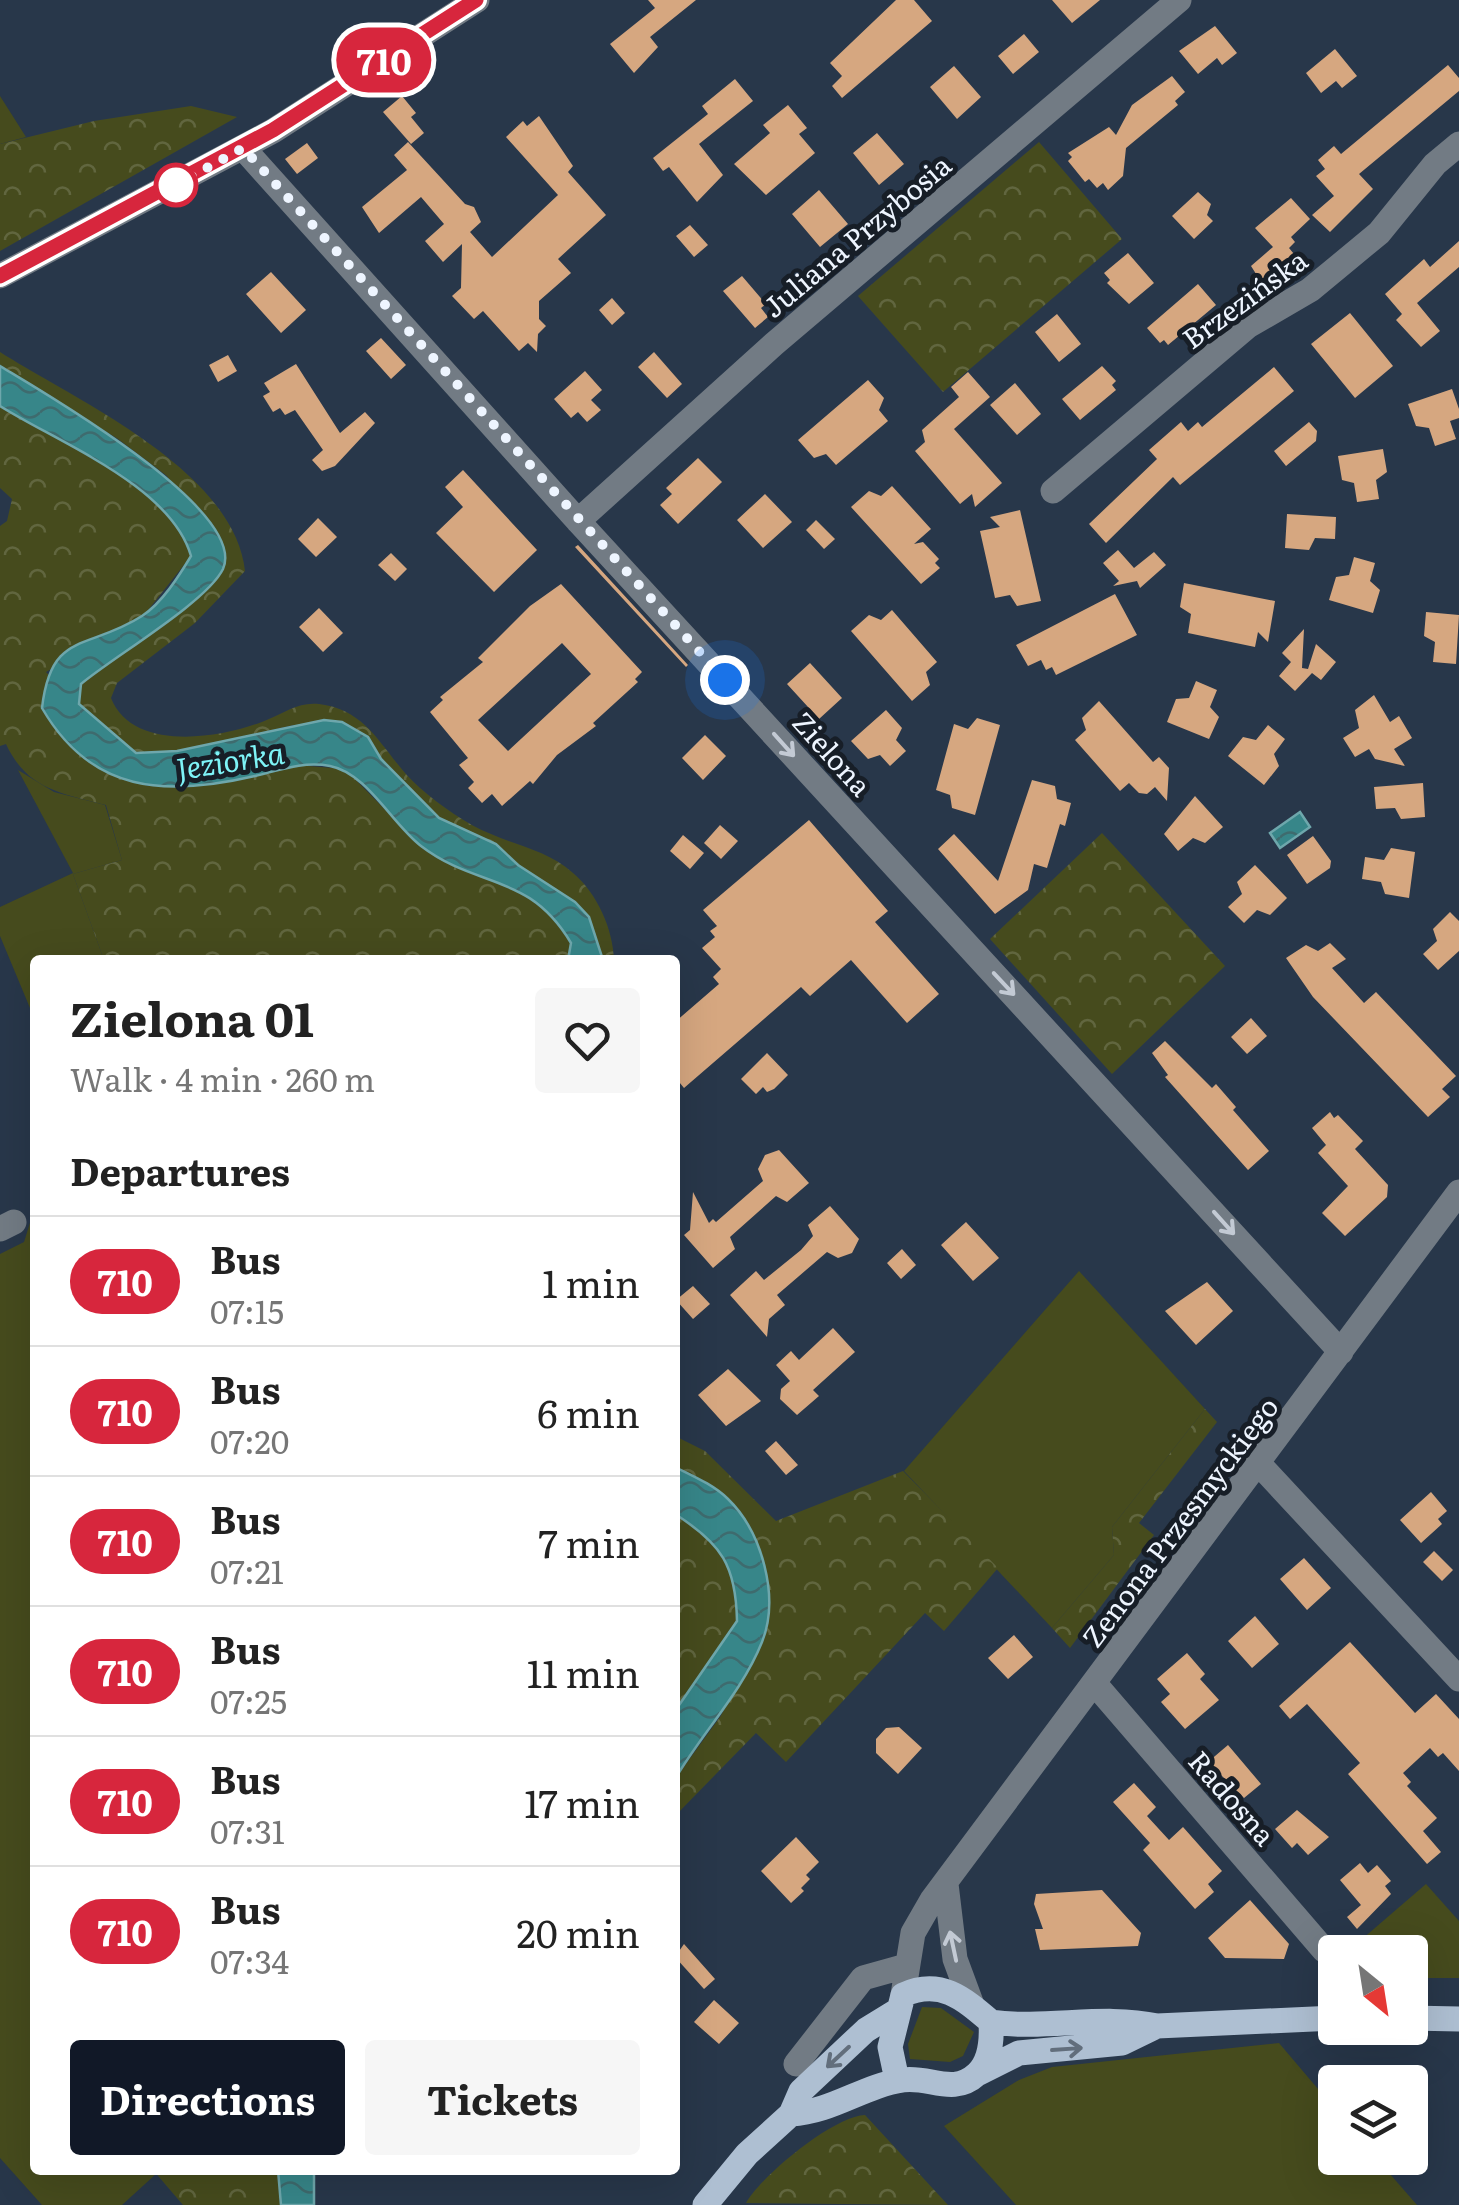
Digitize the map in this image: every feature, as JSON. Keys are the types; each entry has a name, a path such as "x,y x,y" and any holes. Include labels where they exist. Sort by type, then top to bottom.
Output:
{"main road":[{"path":"705,2205 746,2154 791,2114 801,2092 866,2030 918,1988 939,1988 982,2014 1039,2026 1132,2020 1157,2026 1318,2019"},
{"path":"897,2080 890,2047 900,2003"},
{"path":"978,2074 989,2053 982,2014"},
{"path":"1428,2018 1459,2019"},
{"path":"791,2114 817,2112 897,2080 914,2078 948,2086 1020,2053 1122,2042 1157,2026"}],"street":[{"path":"0,276 243,148 476,0"},
{"name":"Juliana Przybosia","path":"577,520 762,355 1179,0"},
{"name":"Brzezińska","path":"1053,491 1248,326 1310,290 1379,233 1435,164 1459,144"},
{"name":"Zielona","path":"243,148 577,520 1341,1352"},
{"name":"Zenona Przesmyckiego","path":"900,2003 921,1916 1459,1192"},
{"path":"1259,1464 1459,1678"},
{"name":"Radosna","path":"1095,1684 1318,1943"},
{"path":"946,1884 955,1960 982,2014"},
{"path":"796,2064 863,1978 906,1966"}],"green space":[{"path":"0,96 26,137 0,144"},
{"path":"191,106 237,117 0,251 0,144 94,121"},
{"path":"1039,142 1122,239 943,392 858,296"},
{"path":"0,352 147,442 183,470 213,501 234,535 245,571 195,623 117,683 111,698 122,716 139,728 182,737 229,732 305,705 319,704 352,715 376,737 407,776 445,808 482,830 554,859 573,873 602,912 613,955 601,955 589,917 575,902 518,865 496,844 439,818 381,759 368,737 294,725 177,751 136,753 79,703 81,684 222,571 167,476 118,439 0,366"},
{"path":"0,406 82,451 138,488 180,531 191,556 145,614 46,672 147,786 215,784 296,765 345,769 421,846 529,895 556,917 571,943 569,955 102,955 73,874 122,860 106,805 47,787 24,771 6,744 0,746 0,526 7,521 12,499 0,488"},
{"path":"18,770 54,792 105,805 122,860 73,874 102,955 30,955 30,1008 0,936 0,907 73,873"},
{"path":"1102,833 1225,966 1112,1074 990,939"},
{"path":"30,1223 30,2175 155,2175 122,2205 42,2205 0,2158 0,1254 24,1242"},
{"path":"1079,1271 1205,1409 1112,1527 1114,1555 1052,1628 904,1471"},
{"path":"1205,1409 1217,1422 1139,1523 1154,1535 1070,1648 1052,1628 1114,1555 1112,1527"},
{"path":"680,1438 705,1451 776,1521 903,1471 998,1568 944,1631 925,1613 786,1762 756,1733 680,1811 680,1772 720,1717 762,1643 769,1612 698,1478 680,1469"},
{"path":"680,1517 705,1536 724,1558 734,1586 737,1622 680,1704"},
{"path":"1426,1884 1459,1921 1459,1978 1428,1978 1428,1935 1367,1935"},
{"path":"922,2007 941,2008 974,2032 963,2056 950,2062 910,2059 908,2044"},
{"path":"1279,2043 1318,2089 1318,2175 1391,2175 1417,2205 1016,2205 944,2126 1019,2080 1052,2067"},
{"path":"865,2115 948,2205 746,2203 800,2149 836,2125"},
{"path":"157,2175 278,2175 281,2205 183,2205"}],"water":[{"name":"Jeziorka","path":"0,366 95,426 175,485 205,516 223,544 223,569 214,582 179,613 81,684 79,704 136,753 177,751 324,720 342,722 368,737 381,759 439,818 496,844 518,865 575,902 589,917 601,955 569,955 571,943 538,904 520,892 442,860 410,837 356,778 330,766 301,765 222,783 161,786 133,782 83,757 42,708 54,666 75,646 149,611 170,589 191,556 179,531 161,508 137,488 0,406"},
{"path":"1300,812 1310,827 1280,848 1270,833"},
{"path":"680,1470 716,1489 740,1513 765,1566 769,1605 767,1624 754,1660 680,1771 680,1704 737,1621 729,1571 704,1536 680,1518"},
{"path":"278,2175 314,2175 314,2205 281,2205"}],"building":[{"path":"648,0 696,0 650,37 658,47 634,73 610,44 655,8"},
{"path":"896,0 914,0 932,21 842,98 832,86 842,76 830,63"},
{"path":"1052,0 1100,0 1072,23"},
{"path":"1215,26 1237,53 1222,65 1217,58 1198,74 1179,51"},
{"path":"1024,34 1039,52 1013,74 998,56"},
{"path":"1335,49 1357,76 1342,88 1336,81 1321,93 1306,73"},
{"path":"1448,65 1459,78 1459,91 1359,174 1373,189 1330,232 1312,215 1334,196 1316,176 1325,169 1318,160 1334,146 1341,154"},
{"path":"954,66 981,97 957,119 930,87"},
{"path":"1172,76 1185,92 1175,101 1178,105 1126,148 1123,176 1108,190 1103,183 1097,188 1089,179 1085,182 1068,161 1072,157 1068,153 1109,127 1116,135 1132,105"},
{"path":"735,79 753,101 699,144 723,175 697,202 669,167 663,171 653,158 708,114 702,106"},
{"path":"402,96 416,113 411,117 424,133 411,144 383,112"},
{"path":"788,105 807,128 799,134 815,153 766,195 734,164 770,133 763,125"},
{"path":"539,116 573,166 568,172 606,215 558,259 571,273 539,301 539,319 546,326 538,334 537,352 528,343 519,351 483,311 474,319 452,296 461,288 462,244 443,262 425,241 444,224 421,197 379,233 362,207 407,170 394,155 408,142 465,204 474,207 481,222 470,232 492,257 558,195 506,137 523,121 527,126"},
{"path":"877,133 904,164 879,185 853,153"},
{"path":"307,143 318,158 297,174 285,159"},
{"path":"819,190 848,224 820,247 792,214"},
{"path":"1198,192 1211,204 1207,215 1213,221 1194,239 1172,216"},
{"path":"1291,198 1310,219 1291,237 1295,242 1289,248 1299,260 1265,288 1251,266 1273,247 1255,228"},
{"path":"690,225 708,245 694,257 676,236"},
{"path":"1459,241 1459,267 1417,303 1440,331 1421,347 1396,320 1402,314 1385,294 1424,259 1430,267"},
{"path":"1128,253 1154,283 1129,304 1107,283 1110,280 1104,273"},
{"path":"271,272 306,310 281,333 246,294"},
{"path":"742,276 766,304 761,308 768,317 755,328 723,291"},
{"path":"1198,284 1216,305 1168,345 1164,340 1160,343 1147,328"},
{"path":"612,298 625,313 612,325 599,310"},
{"path":"1350,313 1393,366 1355,398 1311,344"},
{"path":"1057,314 1081,344 1059,362 1035,332"},
{"path":"381,338 406,365 391,379 366,351"},
{"path":"654,352 682,384 667,398 638,367"},
{"path":"228,355 237,371 218,382 209,365"},
{"path":"296,364 340,433 365,412 375,423 335,466 322,471 312,460 323,450 295,410 285,415 280,408 273,412 263,396 270,392 264,383"},
{"path":"1102,366 1116,381 1112,385 1116,390 1080,420 1062,399"},
{"path":"1274,367 1294,391 1180,485 1173,477 1106,543 1089,524 1157,459 1149,450 1181,422 1188,431 1198,422 1202,427"},
{"path":"585,371 602,390 591,400 601,410 587,422 578,412 571,418 554,399"},
{"path":"968,372 990,397 954,429 1002,483 975,507 972,494 960,504 915,451 925,442 922,430 959,397 951,387"},
{"path":"868,380 884,398 879,410 888,421 836,465 826,454 814,458 798,440"},
{"path":"1015,383 1041,414 1017,435 990,405"},
{"path":"1452,389 1459,409 1459,418 1450,421 1456,439 1435,446 1429,428 1416,426 1408,404"},
{"path":"1309,422 1317,431 1316,441 1286,466 1274,451"},
{"path":"1383,449 1387,472 1376,480 1379,499 1357,502 1354,483 1342,480 1338,456"},
{"path":"698,458 722,482 678,524 660,505 672,494 666,488"},
{"path":"463,470 537,550 494,592 436,533 463,507 445,487"},
{"path":"892,486 931,529 914,544 923,542 939,559 935,563 940,568 921,584 851,507 869,491 881,496"},
{"path":"765,494 792,522 763,548 737,520"},
{"path":"1020,510 1041,601 1017,606 1010,595 995,598 980,531 1000,527 990,517"},
{"path":"1287,514 1336,517 1335,539 1315,538 1309,550 1285,548"},
{"path":"318,518 337,537 316,557 298,539"},
{"path":"816,520 835,539 824,549 806,530"},
{"path":"578,545 688,665 686,667 575,547"},
{"path":"1118,550 1134,568 1154,552 1166,565 1140,588 1137,581 1113,586 1119,581 1103,563"},
{"path":"391,553 407,569 395,581 378,565"},
{"path":"1354,557 1375,563 1370,581 1380,590 1373,613 1329,600 1336,577 1349,575"},
{"path":"1184,583 1275,601 1268,642 1258,632 1255,647 1188,633 1191,614 1180,607"},
{"path":"561,584 642,672 635,679 638,682 593,723 596,726 557,755 533,784 530,781 502,806 492,794 482,803 468,788 474,782 459,765 468,758 430,712 443,700 440,697 483,662 478,658 530,606","holes":["562,643 591,674 508,751 478,720"]},
{"path":"1115,594 1137,635 1056,675 1052,667 1046,670 1041,660 1028,666 1016,645"},
{"path":"319,608 343,633 323,652 299,627"},
{"path":"892,610 937,662 926,672 930,685 912,701 851,631 869,615 881,620"},
{"path":"1426,612 1459,615 1456,664 1433,662 1435,642 1424,636"},
{"path":"1304,629 1302,668 1308,669 1316,644 1336,662 1321,680 1312,673 1295,691 1279,676 1291,662 1282,653"},
{"path":"810,663 842,698 819,719 787,684"},
{"path":"1196,681 1217,690 1210,707 1219,717 1209,739 1167,722 1176,699 1189,698"},
{"path":"1374,695 1390,722 1399,716 1412,738 1394,749 1405,766 1375,759 1369,749 1355,757 1343,738 1359,728 1355,710"},
{"path":"1099,701 1153,762 1159,757 1169,768 1167,801 1155,787 1147,794 1139,793 1129,783 1120,791 1075,740 1086,730 1082,718"},
{"path":"886,710 902,728 896,740 906,751 890,766 880,755 868,759 851,741"},
{"path":"977,718 1000,725 975,815 952,808 950,795 936,790 954,724 968,729"},
{"path":"1268,725 1285,739 1274,754 1279,766 1264,785 1228,756 1243,737 1256,740"},
{"path":"705,735 726,756 703,780 682,758"},
{"path":"1032,780 1055,786 1057,799 1071,803 1065,826 1060,824 1047,868 1034,864 1028,890 995,914 938,849 954,834 998,881"},
{"path":"1423,783 1425,817 1401,819 1395,808 1376,809 1374,787"},
{"path":"1195,796 1223,827 1205,843 1193,838 1178,851 1164,834"},
{"path":"809,820 888,911 875,922 939,994 907,1023 851,960 810,996 801,987 684,1088 680,1083 680,1018 719,984 713,977 721,969 702,948 715,937 710,931 717,926 703,910"},
{"path":"720,825 738,841 721,859 704,843"},
{"path":"683,835 704,853 690,869 670,851"},
{"path":"1313,836 1331,861 1330,868 1307,884 1287,855"},
{"path":"1391,848 1415,852 1409,898 1385,894 1381,882 1362,879 1365,857 1384,860"},
{"path":"1255,865 1287,898 1270,915 1257,910 1244,923 1228,907 1242,894 1237,882"},
{"path":"1450,912 1459,921 1459,951 1438,970 1423,954 1437,941 1433,929"},
{"path":"1330,943 1346,959 1332,968 1364,1003 1376,992 1456,1076 1442,1089 1450,1097 1428,1117 1313,997 1286,958 1306,945 1318,951"},
{"path":"1251,1018 1267,1036 1247,1054 1231,1037"},
{"path":"1165,1041 1212,1088 1216,1084 1269,1151 1248,1170 1165,1077 1168,1075 1152,1053"},
{"path":"767,1053 788,1075 774,1089 767,1092 763,1087 756,1094 741,1079"},
{"path":"1330,1112 1334,1118 1338,1115 1363,1141 1355,1149 1388,1185 1387,1197 1345,1236 1322,1213 1348,1186 1318,1153 1326,1145 1312,1128"},
{"path":"779,1150 809,1183 787,1202 776,1196 730,1237 735,1249 713,1268 684,1235 690,1230 693,1192 709,1223 713,1219 716,1222 763,1181 758,1169 765,1155"},
{"path":"830,1206 859,1239 852,1253 838,1258 827,1252 777,1295 785,1305 769,1319 767,1337 730,1295 756,1271 764,1280 801,1250 813,1236 808,1225"},
{"path":"966,1222 999,1258 973,1281 941,1245"},
{"path":"902,1249 916,1265 901,1279 887,1263"},
{"path":"1207,1282 1233,1311 1196,1345 1165,1311"},
{"path":"693,1286 710,1304 693,1319 680,1304 680,1297"},
{"path":"833,1328 855,1352 813,1390 819,1396 797,1415 780,1399 781,1389 790,1381 776,1365 791,1351 799,1360"},
{"path":"728,1369 761,1401 726,1426 698,1395"},
{"path":"776,1441 798,1465 786,1475 765,1451"},
{"path":"1431,1492 1447,1511 1438,1519 1442,1524 1421,1543 1400,1520"},
{"path":"1434,1551 1453,1570 1442,1581 1423,1562"},
{"path":"1304,1558 1331,1588 1307,1610 1280,1579"},
{"path":"1255,1616 1279,1644 1252,1668 1228,1641"},
{"path":"1014,1635 1033,1657 1008,1679 988,1658"},
{"path":"1350,1642 1415,1713 1436,1694 1459,1719 1459,1771 1443,1753 1438,1757 1430,1748 1403,1773 1411,1782 1407,1786 1437,1818 1423,1831 1441,1852 1427,1864 1348,1774 1360,1763 1307,1704 1290,1719 1279,1706"},
{"path":"1187,1653 1205,1674 1200,1679 1219,1700 1185,1729 1161,1702 1170,1694 1157,1679"},
{"path":"899,1727 922,1748 898,1774 876,1753 876,1739 886,1728"},
{"path":"1228,1745 1261,1784 1244,1798 1208,1762"},
{"path":"1134,1783 1156,1807 1147,1816 1169,1840 1183,1827 1222,1871 1208,1884 1214,1892 1195,1909 1143,1850 1150,1843 1113,1802"},
{"path":"1297,1810 1329,1837 1308,1855 1297,1843 1292,1848 1275,1829"},
{"path":"796,1837 819,1862 806,1875 810,1879 801,1888 804,1891 791,1903 761,1871"},
{"path":"1360,1863 1368,1873 1377,1865 1391,1881 1385,1886 1391,1894 1357,1929 1347,1917 1361,1905 1340,1880"},
{"path":"1102,1890 1141,1933 1138,1946 1040,1950 1035,1929 1043,1929 1034,1904 1036,1894"},
{"path":"1250,1900 1289,1944 1284,1959 1225,1958 1208,1938"},
{"path":"684,1944 715,1979 704,1989 680,1963"},
{"path":"714,2000 739,2023 719,2044 694,2022"}],"bus line":[{"name":"710","path":"0,276 144,203 273,130 476,0"}],"route":[{"path":"176,185 243,148 725,680"}]}
